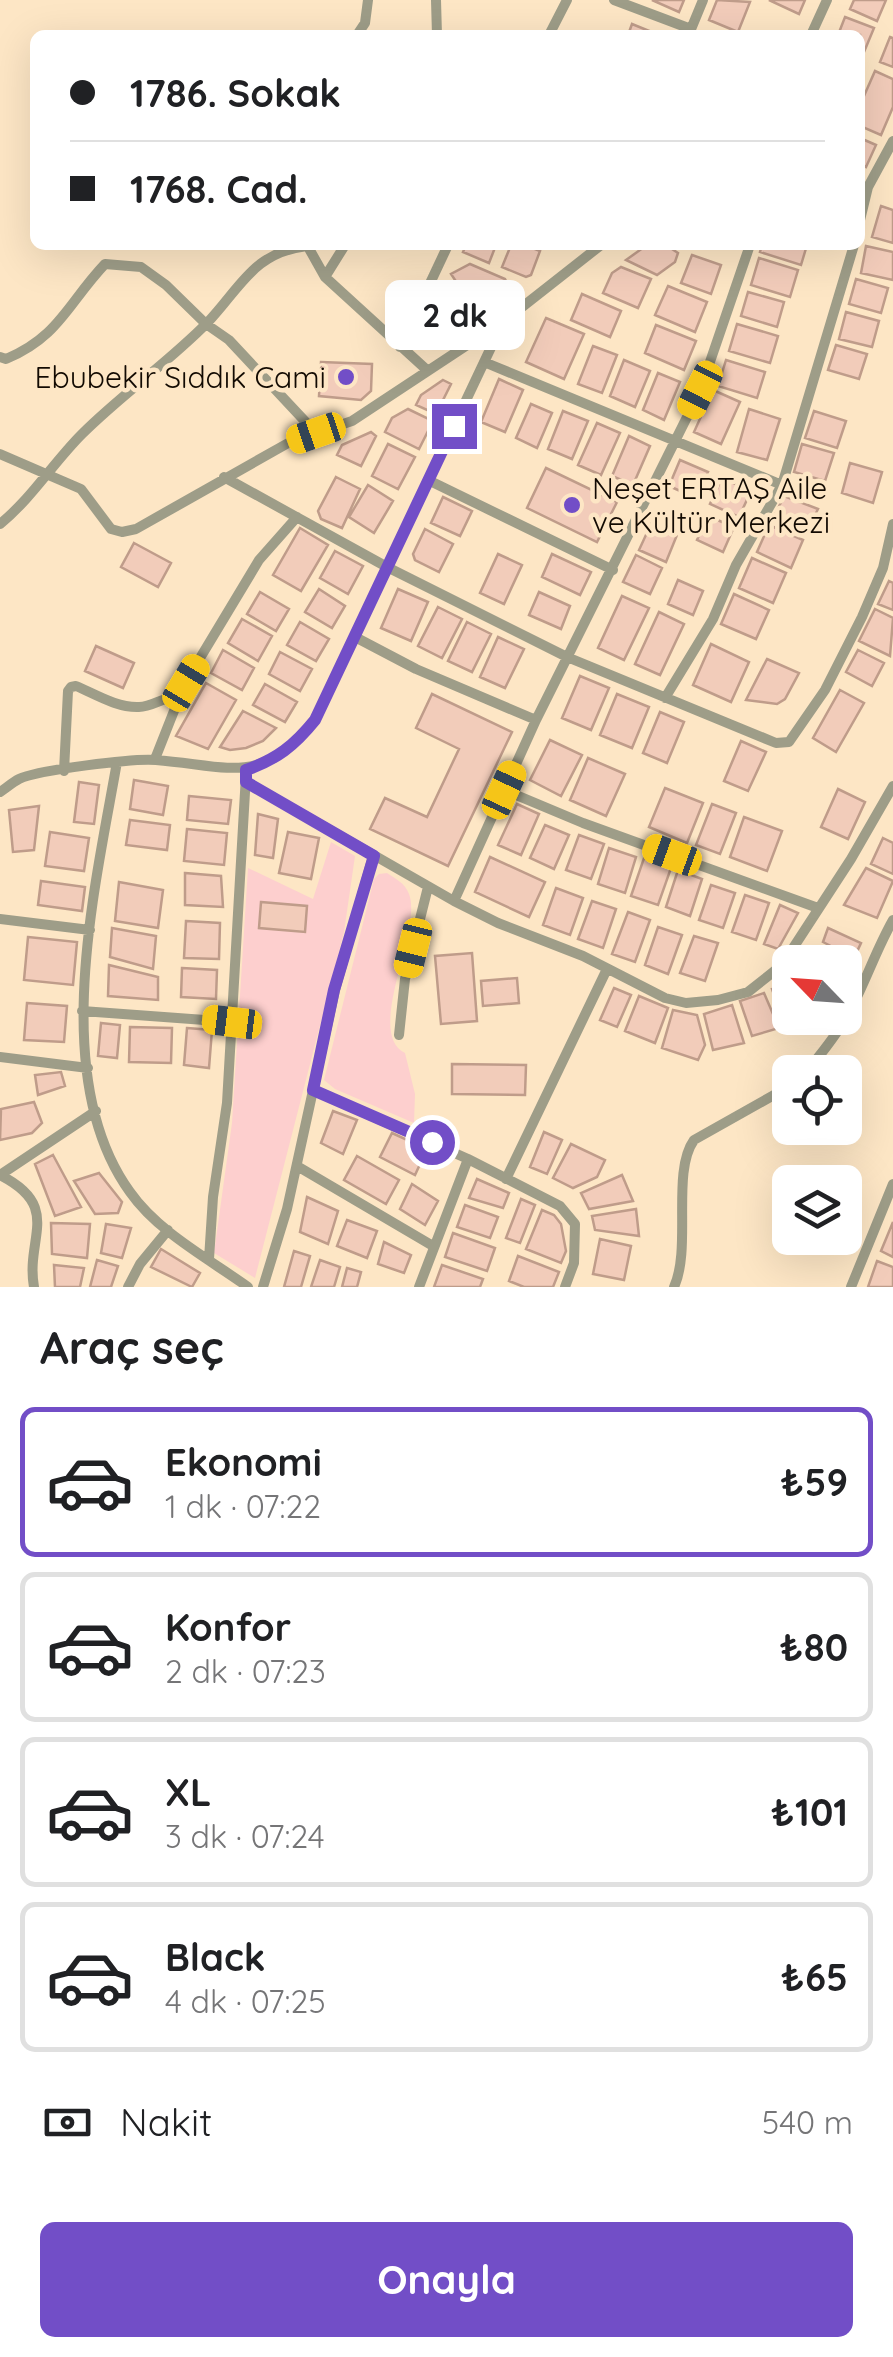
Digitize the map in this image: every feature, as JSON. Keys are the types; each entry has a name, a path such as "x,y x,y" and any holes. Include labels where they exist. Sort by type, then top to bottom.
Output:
{"street":[{"path":"360,30 368,0"},
{"path":"436,0 438,30"},
{"path":"552,30 567,0"},
{"path":"614,0 685,30"},
{"path":"691,30 703,0"},
{"path":"813,30 826,0"},
{"path":"865,183 893,141"},
{"path":"0,524 25,503 117,399 206,324 252,270 280,250"},
{"path":"310,250 326,277 428,371"},
{"path":"326,277 342,250"},
{"path":"400,347 446,250"},
{"path":"0,454 81,490 111,529 136,529 290,442 352,421 503,322 595,250"},
{"path":"454,901 536,720 700,390 748,250"},
{"path":"665,698 713,618 736,565 782,485 852,250"},
{"path":"0,357 6,359 27,350 60,323 81,289 105,264 141,267 229,340 316,433"},
{"path":"246,776 294,746 315,720 503,322"},
{"path":"484,362 782,485"},
{"path":"224,478 388,568 567,657 776,743 789,742 825,690 883,568 893,524"},
{"path":"428,480 613,570"},
{"path":"155,760 178,698 259,560 297,518"},
{"path":"355,637 416,669 536,720"},
{"path":"64,770 71,687 140,708 171,696 178,698"},
{"path":"0,792 21,778 118,762 155,760 246,776 454,901 498,923 584,956 665,998 686,1003 748,992 782,965 889,801 893,786"},
{"path":"118,762 90,930 82,1011 88,1068 104,1149 131,1194 168,1230 248,1287"},
{"path":"208,1259 227,1104 246,776"},
{"path":"504,790 582,823 818,908"},
{"path":"263,1287 287,1208 334,990 374,856"},
{"path":"399,1035 405,979 428,887"},
{"path":"0,919 90,930"},
{"path":"820,1055 852,1007 878,944 893,920"},
{"path":"506,1179 607,969"},
{"path":"82,1011 232,1022"},
{"path":"0,1057 88,1068"},
{"path":"313,1090 560,1206 575,1224 574,1263 566,1284 580,1287"},
{"path":"674,1287 684,1216 685,1152 694,1140 772,1096"},
{"path":"34,1287 30,1266 38,1239 37,1218 28,1193 0,1175 96,1111"},
{"path":"420,1287 468,1160"},
{"path":"296,1166 433,1246"},
{"path":"851,1287 893,1184"},
{"path":"128,1287 140,1264 168,1230"}],"shaded area":[{"path":"331,842 355,856 344,932 255,1278 214,1253 232,1123 248,868 313,899"},
{"path":"387,873 407,890 411,910 390,1025 394,1042 405,1053 415,1094 414,1123 335,1089 324,1080 374,879"}],"building":[{"path":"652,0 684,0 679,12"},
{"path":"717,0 750,2 739,30 709,20"},
{"path":"769,0 805,0 799,14"},
{"path":"854,0 886,0 877,21 850,9"},
{"path":"845,17 874,28 865,50 865,30 840,30"},
{"path":"890,37 893,38 893,67 880,62"},
{"path":"875,71 893,79 893,107 881,135 865,128 865,94"},
{"path":"865,140 876,145 865,166"},
{"path":"881,206 893,210 893,243 872,237"},
{"path":"866,246 893,252 893,280 861,273"},
{"path":"464,250 494,250 489,263"},
{"path":"509,250 540,251 531,275 526,277 502,267"},
{"path":"640,250 678,253 675,262 657,275 626,260"},
{"path":"761,250 806,250 801,265"},
{"path":"692,255 721,265 711,294 681,283"},
{"path":"759,258 798,270 790,297 751,285"},
{"path":"470,264 505,279 508,285 473,307 451,274"},
{"path":"621,267 651,279 638,308 603,293 612,273"},
{"path":"856,279 888,288 881,313 849,304"},
{"path":"668,286 707,302 695,332 655,315"},
{"path":"748,292 784,302 777,327 741,316"},
{"path":"582,294 621,311 610,337 571,320"},
{"path":"846,312 879,321 872,347 839,339"},
{"path":"546,318 584,334 564,379 526,362"},
{"path":"737,324 778,336 770,363 729,351"},
{"path":"656,325 696,341 684,370 645,353"},
{"path":"836,345 867,354 859,379 828,370"},
{"path":"593,346 617,355 602,393 578,384"},
{"path":"624,360 650,371 635,407 610,396"},
{"path":"726,360 765,372 757,398 718,386"},
{"name":"Ebubekir Sıddık Cami","path":"321,362 372,364 371,391 361,400 319,396"},
{"path":"658,373 680,382 664,420 643,410"},
{"path":"499,379 523,390 505,432 481,422"},
{"path":"443,380 451,384 436,414 416,405 421,395"},
{"path":"713,390 740,402 721,444 694,432"},
{"path":"531,404 552,413 537,448 516,438"},
{"path":"408,409 433,421 419,449 385,432 392,418"},
{"path":"749,409 780,419 767,460 737,452"},
{"path":"563,411 588,421 572,459 548,449"},
{"path":"814,411 846,421 837,448 805,438"},
{"path":"597,423 620,433 601,475 578,465"},
{"path":"371,432 376,436 361,466 337,455 342,445"},
{"path":"629,436 650,446 633,485 612,476"},
{"path":"388,444 415,457 398,489 372,476"},
{"path":"802,444 834,453 825,481 794,472"},
{"path":"680,460 708,472 696,498 669,486"},
{"path":"850,463 882,472 873,503 842,493"},
{"name":"Neşet ERTAŞ Aile ve Kültür Merkezi","path":"546,468 617,502 597,542 527,508"},
{"path":"336,477 360,489 342,528 321,519 318,511"},
{"path":"722,478 751,491 739,517 710,504"},
{"path":"368,485 393,501 374,533 349,517"},
{"path":"784,496 818,509 806,533 773,519"},
{"path":"443,497 472,511 460,536 431,523"},
{"path":"708,516 734,527 723,552 697,540"},
{"path":"651,524 677,535 666,562 639,550"},
{"path":"769,525 803,540 791,568 757,552"},
{"path":"300,528 328,545 301,591 273,575"},
{"path":"425,529 453,544 439,572 415,560 413,554"},
{"path":"134,543 171,563 158,587 121,567"},
{"path":"335,551 363,566 348,594 320,578"},
{"path":"498,554 522,565 504,604 480,593"},
{"path":"552,554 591,572 580,595 542,577"},
{"path":"636,555 662,568 650,594 623,582"},
{"path":"752,558 786,573 773,603 739,588"},
{"path":"678,580 703,591 693,615 668,604"},
{"path":"889,581 893,583 893,610 878,604"},
{"path":"319,589 345,606 332,628 305,612"},
{"path":"398,589 428,602 411,641 381,628"},
{"path":"260,592 289,609 276,631 247,614"},
{"path":"539,592 570,606 561,629 529,615"},
{"path":"734,594 769,610 756,639 721,624"},
{"path":"622,596 649,608 624,660 598,648"},
{"path":"438,607 462,619 442,658 418,646"},
{"path":"875,609 893,618 890,656 859,641"},
{"path":"659,612 684,624 660,675 635,664"},
{"path":"242,619 272,636 258,661 228,643"},
{"path":"300,622 329,639 316,661 287,645"},
{"path":"467,622 491,634 472,672 448,661"},
{"path":"498,637 524,649 505,688 480,677"},
{"path":"711,644 749,662 731,702 693,685"},
{"path":"96,646 134,663 123,688 85,671"},
{"path":"223,650 254,668 242,690 211,673"},
{"path":"858,650 884,663 872,686 846,672"},
{"path":"280,652 312,669 300,691 269,674"},
{"path":"767,659 799,673 785,699 777,704 746,700"},
{"path":"580,676 609,688 591,730 562,718"},
{"path":"206,683 236,700 208,749 176,736"},
{"path":"265,684 297,702 285,722 253,705"},
{"path":"840,690 864,703 836,752 813,738"},
{"path":"432,694 512,732 448,866 370,829 385,798 427,817 459,749 416,728"},
{"path":"617,694 649,707 632,748 600,735"},
{"path":"243,711 276,728 263,741 246,748 220,747"},
{"path":"660,712 684,722 667,763 643,753"},
{"path":"550,740 582,755 561,796 530,780"},
{"path":"741,741 766,752 748,791 724,781"},
{"path":"588,758 625,774 606,816 570,800"},
{"path":"134,780 168,786 163,815 130,809"},
{"path":"79,782 99,785 94,824 74,822"},
{"path":"665,788 703,803 687,843 649,827"},
{"path":"838,789 865,802 848,839 821,827"},
{"path":"189,796 231,800 228,824 187,820"},
{"path":"517,804 539,814 521,855 498,845"},
{"path":"712,804 736,813 720,854 696,845"},
{"path":"39,806 34,850 13,852 9,810"},
{"path":"258,814 278,819 273,858 255,855"},
{"path":"744,817 782,831 767,871 730,857"},
{"path":"130,820 170,825 167,850 126,845"},
{"path":"545,825 569,835 554,869 530,858"},
{"path":"187,829 227,833 224,865 184,861"},
{"path":"50,832 89,838 84,871 45,866"},
{"path":"288,832 319,838 311,879 279,873"},
{"path":"579,835 604,844 591,879 566,870"},
{"path":"883,838 893,843 893,874 871,864"},
{"path":"609,848 636,857 625,893 598,884"},
{"path":"490,857 545,882 529,917 475,892"},
{"path":"644,858 671,868 658,905 631,896"},
{"path":"866,868 893,881 877,918 844,905"},
{"path":"678,870 702,879 690,916 666,907"},
{"path":"185,873 221,876 223,907 185,905"},
{"path":"41,881 85,887 82,911 38,905"},
{"path":"119,882 163,890 158,928 115,921"},
{"path":"711,885 735,893 723,928 699,920"},
{"path":"556,888 583,898 570,935 543,925"},
{"path":"745,895 769,903 756,940 732,932"},
{"path":"592,901 616,909 603,948 578,939"},
{"path":"261,902 307,906 305,932 259,928"},
{"path":"780,905 798,913 780,945 764,944"},
{"path":"628,912 650,920 635,962 612,954"},
{"path":"186,921 220,923 219,959 184,958"},
{"path":"658,927 682,935 668,974 645,965"},
{"path":"112,928 156,936 153,969 110,957"},
{"path":"828,928 861,943 829,945 823,942"},
{"path":"694,936 718,943 705,981 680,973"},
{"path":"28,937 77,942 73,985 24,980"},
{"path":"472,953 477,1021 441,1024 435,956"},
{"path":"109,965 158,977 158,1000 108,996"},
{"path":"182,968 217,970 216,999 181,997"},
{"path":"517,978 519,1003 483,1006 481,981"},
{"path":"614,988 631,995 617,1027 600,1020"},
{"path":"764,993 772,1012 772,1030 752,1036 740,1001"},
{"path":"639,996 668,1008 655,1043 625,1031"},
{"path":"27,1003 67,1006 64,1042 24,1040"},
{"path":"732,1005 744,1043 713,1050 704,1014"},
{"path":"673,1010 697,1015 705,1045 698,1060 662,1048"},
{"path":"101,1023 120,1025 117,1058 98,1056"},
{"path":"130,1027 172,1028 171,1063 129,1062"},
{"path":"187,1028 212,1030 209,1068 184,1065"},
{"path":"452,1064 526,1065 525,1095 452,1094"},
{"path":"61,1072 65,1086 38,1095 35,1075"},
{"path":"34,1102 42,1123 32,1133 0,1140 1,1109"},
{"path":"333,1111 357,1120 343,1154 321,1143"},
{"path":"544,1132 562,1140 547,1174 530,1167"},
{"path":"392,1133 427,1149 415,1175 380,1157"},
{"path":"571,1144 605,1160 597,1177 573,1188 553,1178"},
{"path":"53,1155 81,1207 55,1216 35,1164"},
{"path":"357,1156 399,1180 386,1204 344,1180"},
{"path":"99,1173 122,1202 118,1213 95,1214 74,1181"},
{"path":"622,1175 633,1201 589,1209 581,1193"},
{"path":"477,1179 509,1193 503,1208 469,1198"},
{"path":"412,1184 438,1201 425,1225 400,1209"},
{"path":"307,1197 338,1211 328,1244 300,1232"},
{"path":"521,1199 535,1205 520,1243 506,1238"},
{"path":"465,1205 498,1217 490,1238 457,1227"},
{"path":"636,1209 639,1236 595,1230 592,1216"},
{"path":"542,1210 554,1215 561,1224 566,1251 561,1263 526,1249"},
{"path":"347,1220 377,1231 367,1258 337,1246"},
{"path":"893,1222 893,1257 881,1251"},
{"path":"51,1223 90,1224 87,1258 52,1254"},
{"path":"106,1224 131,1228 122,1258 101,1253"},
{"path":"453,1233 495,1248 487,1271 445,1257"},
{"path":"600,1239 631,1246 624,1280 593,1274"},
{"path":"384,1242 411,1255 404,1273 378,1264"},
{"path":"161,1249 200,1273 192,1287 151,1267"},
{"path":"294,1251 310,1256 301,1287 284,1287"},
{"path":"518,1256 559,1272 553,1287 524,1287 509,1281"},
{"path":"97,1260 118,1266 111,1287 90,1287"},
{"path":"320,1260 340,1267 334,1287 311,1287"},
{"path":"877,1261 893,1267 893,1287 868,1287"},
{"path":"54,1265 84,1268 80,1287 55,1287"},
{"path":"442,1265 483,1279 480,1287 434,1287"},
{"path":"347,1268 361,1272 357,1287 342,1287"}],"place":[{"name":"Ebubekir Sıddık Cami","path":"346,377"},
{"name":"Neşet ERTAŞ Aile ve Kültür Merkezi","path":"572,505"}],"route":[{"path":"432,1142 313,1090 334,990 374,856 246,782 246,770 274,760 294,746 315,720 454,426"}]}
